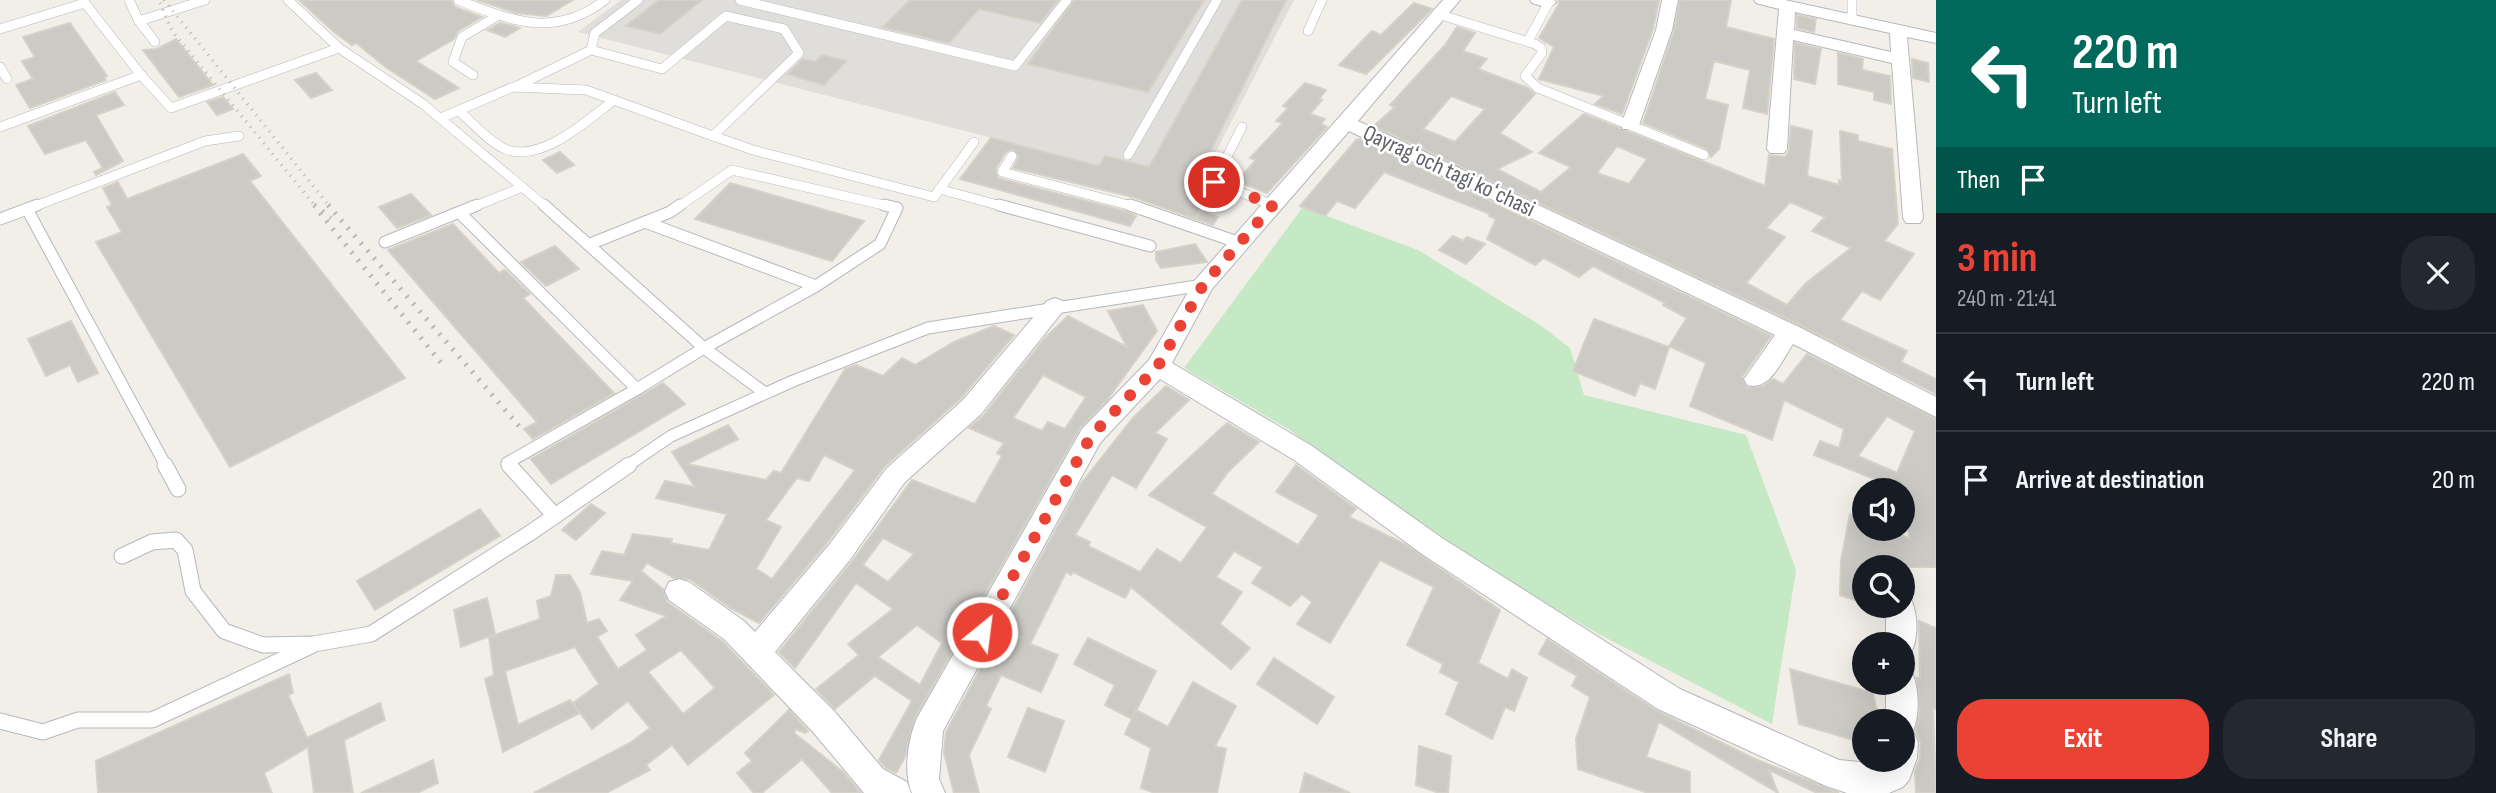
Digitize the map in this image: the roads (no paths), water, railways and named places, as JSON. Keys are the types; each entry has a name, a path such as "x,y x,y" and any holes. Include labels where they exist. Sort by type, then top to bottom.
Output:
{"street":[{"path":"1346,123 1452,0"},
{"path":"1630,125 1664,30 1670,0"},
{"path":"1762,0 1936,38"},
{"path":"1777,149 1787,6"},
{"path":"1898,30 1913,218"},
{"path":"1785,33 1902,60"},
{"name":"Qayragʻoch tagi koʻchasi","path":"929,793 923,781 928,729 1091,436 1158,366 1203,285 1346,123 1790,332 1936,408"},
{"path":"757,652 839,553 896,475 972,407 1055,306"},
{"path":"1756,379 1790,332"},
{"path":"1158,366 1303,453 1432,546 1669,699 1837,775 1864,781 1887,780 1896,772"},
{"path":"679,591 734,630 824,722 873,780 895,793"}],"lane":[{"path":"130,0 139,21 155,42"},
{"path":"139,21 205,0"},
{"path":"288,0 339,48 441,118 520,188 590,244 704,348 765,393"},
{"path":"458,0 539,26 561,24 580,18 605,0"},
{"path":"591,50 595,33 638,0"},
{"path":"740,0 1015,66 1067,0"},
{"path":"1128,155 1217,0"},
{"path":"1308,31 1322,0"},
{"path":"1852,0 1852,20"},
{"path":"1528,41 1546,1"},
{"path":"0,29 84,2 141,75 171,107 339,48"},
{"path":"1438,14 1528,41 1541,48 1542,53 1525,76 1538,88 1704,155"},
{"path":"473,75 453,62 462,37 499,15"},
{"path":"441,118 591,50 662,69 726,16 784,29 799,53 713,136"},
{"path":"0,67 7,79"},
{"path":"0,127 141,75"},
{"path":"513,87 586,90 753,150 934,197 974,142"},
{"path":"459,111 506,149 520,153 542,148 562,138 614,100"},
{"path":"1242,127 1214,182 1273,205"},
{"path":"0,219 205,141 239,136"},
{"path":"1012,156 1002,172 1137,207 1240,243"},
{"path":"555,516 508,463 816,286 880,244 897,208 732,170 670,212 590,244"},
{"path":"386,242 520,188"},
{"path":"939,190 1150,246"},
{"path":"27,209 178,489"},
{"path":"461,214 636,389"},
{"path":"645,222 816,286"},
{"path":"122,556 152,542 176,540 185,550 193,591 224,631 263,645 314,645 371,634 555,516 671,436 765,393 928,328 1055,306 1203,285"},
{"path":"0,721 43,732 78,720 152,720 314,645"}],"railway":[{"path":"164,0 330,207"},
{"path":"160,3 172,31 315,206"},
{"path":"328,205 519,426"},
{"path":"315,206 331,218"},
{"path":"320,213 442,364"}]}
